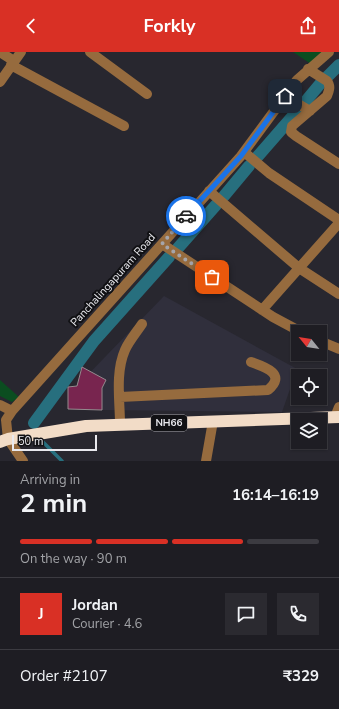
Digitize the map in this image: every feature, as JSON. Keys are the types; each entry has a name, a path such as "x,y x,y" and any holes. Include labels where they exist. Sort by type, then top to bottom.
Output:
{"highway":[{"name":"NH66","path":"4,438 86,426 213,421 338,413"}],"street":[{"path":"0,52 13,63 124,126"},
{"path":"0,82 21,52"},
{"path":"90,52 147,94"},
{"name":"Panchalingapuram Road","path":"4,438 6,420 12,411 244,152 296,80 329,52"},
{"path":"308,70 327,81 329,87 327,96 292,126 291,132 339,164"},
{"path":"285,96 310,111"},
{"path":"244,152 269,173 339,222 262,310"},
{"path":"209,191 299,268 339,294"},
{"path":"162,244 262,310 291,326"},
{"path":"120,424 119,373 122,358 131,340 142,324"},
{"path":"327,343 339,349"},
{"path":"120,397 268,390 274,385 276,380 273,372 269,368 251,362"},
{"path":"0,405 12,411"},
{"path":"206,461 213,421"},
{"path":"4,438 23,461"}],"shaded area":[{"path":"164,296 297,369 291,369 291,386 282,412 102,410 102,388 77,386"}],"green space":[{"path":"293,52 325,52 311,64"},
{"path":"0,380 19,397 12,402 0,396"}],"building":[{"path":"82,367 106,380 102,388 102,410 68,409 68,387 77,386"}],"waterway":[{"path":"326,78 339,65"},
{"path":"305,102 320,84"},
{"path":"258,156 299,109"},
{"path":"224,196 249,166"},
{"path":"178,248 216,205"},
{"path":"34,423 94,341 169,257"},
{"path":"38,437 62,461"}],"way so far":[{"path":"186,216 162,244 212,277"}],"route":[{"path":"186,216 241,156 285,96"}]}
